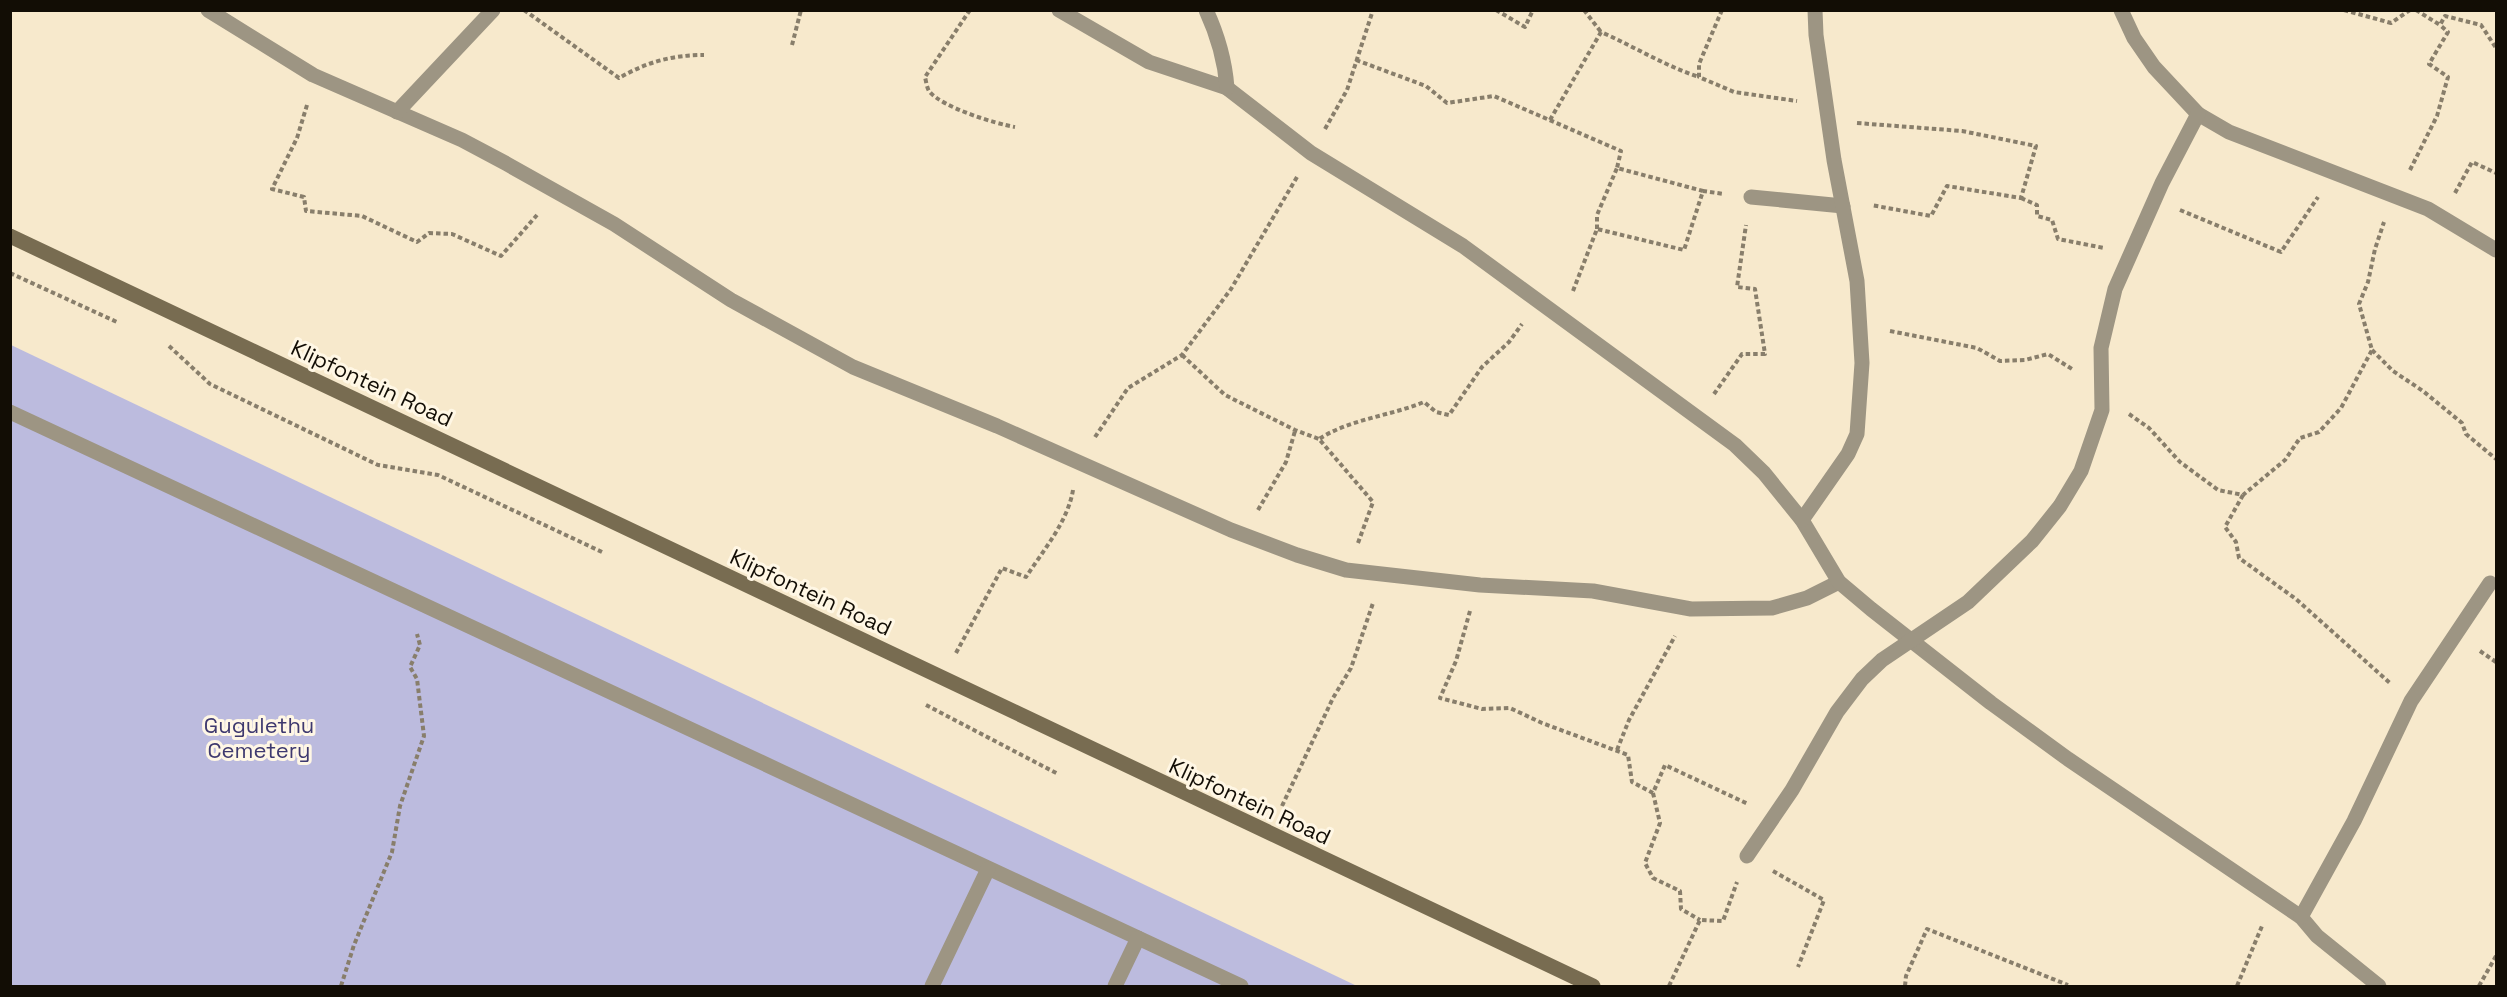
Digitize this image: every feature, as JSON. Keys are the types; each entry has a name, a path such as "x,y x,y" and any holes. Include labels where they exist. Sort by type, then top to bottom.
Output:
{"main road":[{"name":"Klipfontein Road","path":"10,236 1593,987"}],"street":[{"path":"208,10 313,75 462,140 558,192 614,224 731,300 853,367 997,426 1231,530 1346,570 1480,585 1593,591 1691,609 1772,608 1807,598 1839,582"},
{"path":"397,112 492,10"},
{"path":"1059,10 1149,62 1227,88 1311,153 1463,246 1697,417 1743,452 1764,473 1802,520 1839,582 1911,642 2077,765 2301,917 2317,936 2379,987"},
{"path":"1206,10 1217,35 1225,64 1227,88"},
{"path":"1802,520 1848,454 1857,434 1862,363 1857,281 1828,123 1816,35 1815,10"},
{"path":"2121,10 2134,38 2154,67 2198,114 2229,132 2399,196 2442,217 2496,250"},
{"path":"1747,856 1850,694 1882,660 1968,602 2032,541 2060,506 2081,471 2102,410 2101,348 2108,314 2154,199 2198,114"},
{"path":"1751,197 1843,206"},
{"path":"10,412 1241,987"},
{"path":"2301,917 2354,821 2411,701 2490,583"},
{"path":"932,987 988,869"},
{"path":"1115,987 1138,938"}],"path":[{"path":"524,10 619,78 643,64 677,55 704,55"},
{"path":"792,45 801,10"},
{"path":"970,10 925,77 929,91 947,103 998,124 1015,127"},
{"path":"957,653 1002,568 1026,577 1053,537 1072,499 1078,463 1128,388 1182,355 1231,289 1347,90 1373,10"},
{"path":"1496,10 1525,27 1533,10"},
{"path":"1584,10 1601,32 1633,46 1664,65 1743,94 1826,102"},
{"path":"1699,77 1699,64 1722,10"},
{"path":"2344,10 2391,23 2410,10"},
{"path":"2416,10 2448,32 2429,64 2448,77 2437,116 2383,224 2368,282 2359,304 2372,350 2393,371 2423,391 2462,423 2466,434 2496,459"},
{"path":"2440,25 2445,16 2481,25 2496,48"},
{"path":"1550,120 1601,32"},
{"path":"1356,60 1426,86 1446,103 1494,96 1622,150 1597,215 1597,229 1579,270 1565,320"},
{"path":"313,75 297,138 272,189 304,197 306,211 362,216 417,242 429,233 452,234 501,256 558,192"},
{"path":"1828,123 1896,124 1962,131 2036,146 2021,198"},
{"path":"2442,217 2472,162 2496,173"},
{"path":"1617,168 1703,191 1751,197 1737,287 1755,289 1765,354 1742,354 1697,417"},
{"path":"2154,199 2281,252 2334,173"},
{"path":"1843,206 1872,205 1931,216 1947,186 2021,198 2037,205 2037,216 2052,220 2058,239 2131,252"},
{"path":"1597,229 1684,250 1703,191"},
{"path":"10,273 125,326"},
{"path":"1319,439 1335,428 1399,412 1424,402 1436,412 1449,415 1482,367 1509,342 1538,302"},
{"path":"1859,332 1884,330 1977,348 2000,361 2025,360 2048,354 2089,378 2101,377"},
{"path":"160,341 167,344 210,384 378,465 438,475 603,552"},
{"path":"2372,350 2341,408 2319,432 2300,438 2285,460 2242,495 2225,527 2236,542 2239,558 2295,598 2411,701"},
{"path":"1182,355 1226,395 1295,430 1319,439 1373,502 1346,570"},
{"path":"2102,410 2128,414 2148,428 2180,462 2218,490 2242,495"},
{"path":"1231,530 1256,514 1286,462 1295,430"},
{"path":"1282,807 1333,698 1351,668 1383,573"},
{"path":"1480,585 1474,594 1456,661 1440,698 1482,709 1510,708 1542,723 1617,750 1628,755 1632,782 1653,793"},
{"path":"341,987 354,945 392,852 400,806 424,736 417,679 410,667 420,645 407,598"},
{"path":"1617,750 1647,687 1691,609"},
{"path":"922,704 1059,774"},
{"path":"1772,817 1665,765 1653,793 1660,823 1645,862 1653,878 1680,891 1681,909 1700,920 1723,921 1747,856 1824,900 1797,966"},
{"path":"2237,987 2274,899"},
{"path":"1669,987 1700,920"},
{"path":"1905,987 1906,976 1928,929 2068,985"},
{"path":"2479,987 2496,956"}],"green space":[{"name":"Gugulethu Cemetery","path":"11,345 1357,986 11,986"}]}
